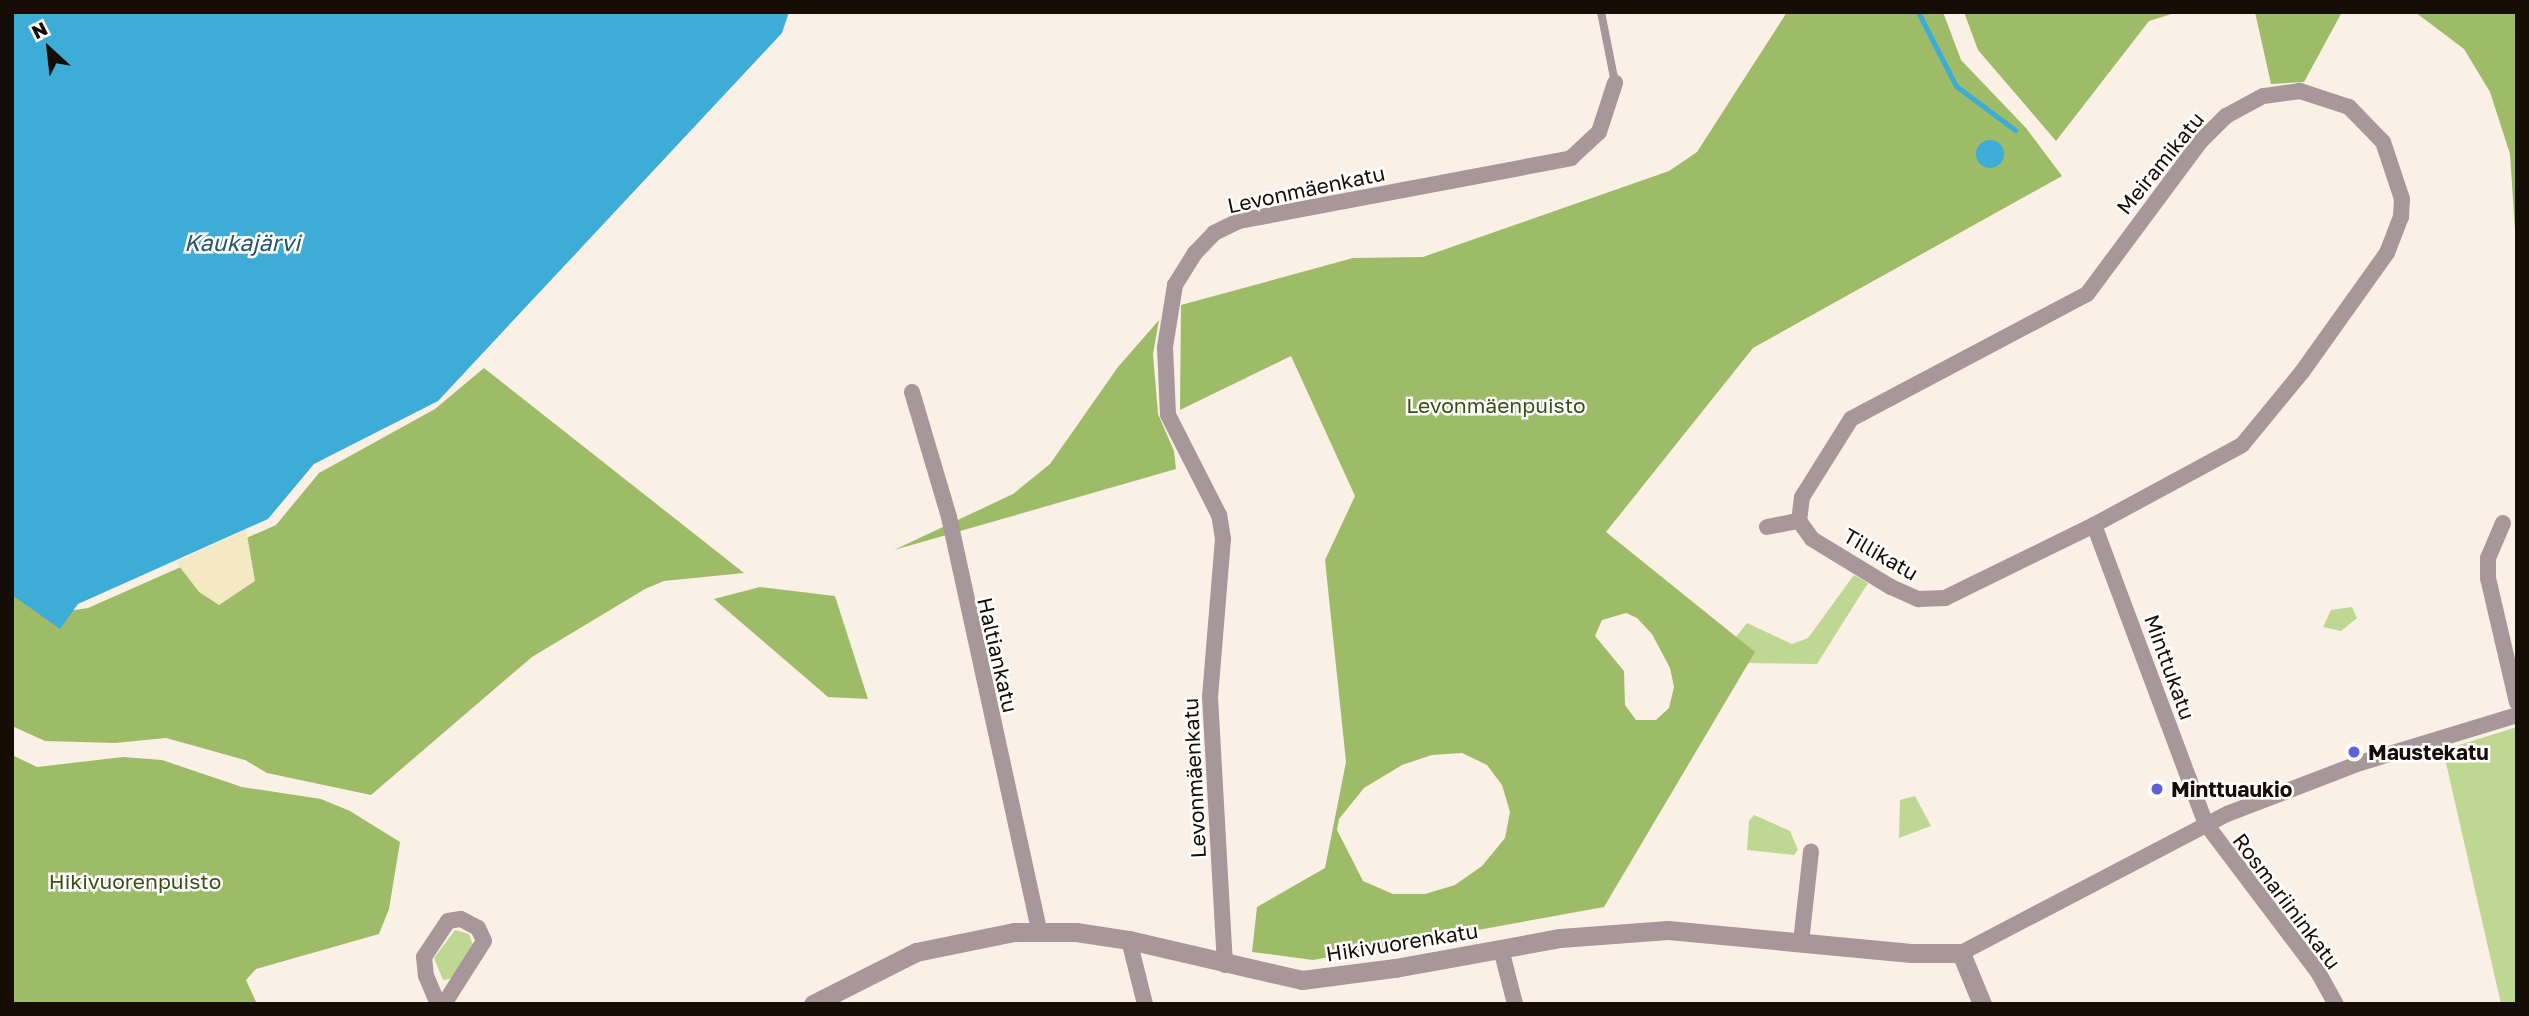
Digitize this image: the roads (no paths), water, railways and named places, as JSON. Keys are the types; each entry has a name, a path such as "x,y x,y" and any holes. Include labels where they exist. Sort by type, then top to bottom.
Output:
{"street":[{"name":"Levonmäenkatu","path":"1225,965 1210,696 1223,539 1219,515 1168,415 1165,347 1175,285 1195,253 1214,233 1239,221 1571,158 1599,132 1615,83"},
{"name":"Meiramikatu","path":"1799,522 1802,497 1851,419 2087,294 2200,142 2226,116 2245,104 2281,92 2317,94 2349,107 2382,142 2399,183 2401,218 2387,253 2251,437 2095,526"},
{"name":"Haltiankatu","path":"912,392 949,517 1039,930"},
{"name":"Tillikatu","path":"1799,522 1812,538 1891,587 1931,600 1969,589 2095,526"},
{"path":"1767,527 1799,522"},
{"path":"2503,523 2488,558 2488,578 2517,703"},
{"name":"Minttukatu","path":"2095,526 2206,824"},
{"path":"1982,1004 1961,953 2206,824 2360,763 2517,716"},
{"name":"Rosmariininkatu","path":"2206,824 2318,972 2336,1004"},
{"path":"1801,942 1811,852"},
{"path":"438,1004 426,976 424,957 447,921 461,919 478,928 484,941 444,1004"},
{"name":"Hikivuorenkatu","path":"818,1002 916,952 983,936 1039,930 1129,940 1225,965 1302,980 1572,937 1668,930 1961,953"},
{"path":"1129,940 1145,1004"},
{"path":"1501,949 1515,1004"}],"lane":[{"path":"1601,12 1615,83"}],"water":[{"name":"Kaukajärvi","path":"12,12 789,12 782,33 438,401 314,464 268,519 78,604 60,629 12,595"},
{"path":"1990,140 2000,144 2004,154 2000,164 1990,168 1980,164 1976,154 1980,144"}],"waterway":[{"path":"1918,12 1956,86 2015,130"}],"place":[{"name":"Maustekatu","path":"2354,752"},
{"name":"Minttuaukio","path":"2157,789"}],"park label":[{"name":"Levonmäenpuisto","path":"1496,405"},
{"name":"Hikivuorenpuisto","path":"135,881"}]}
